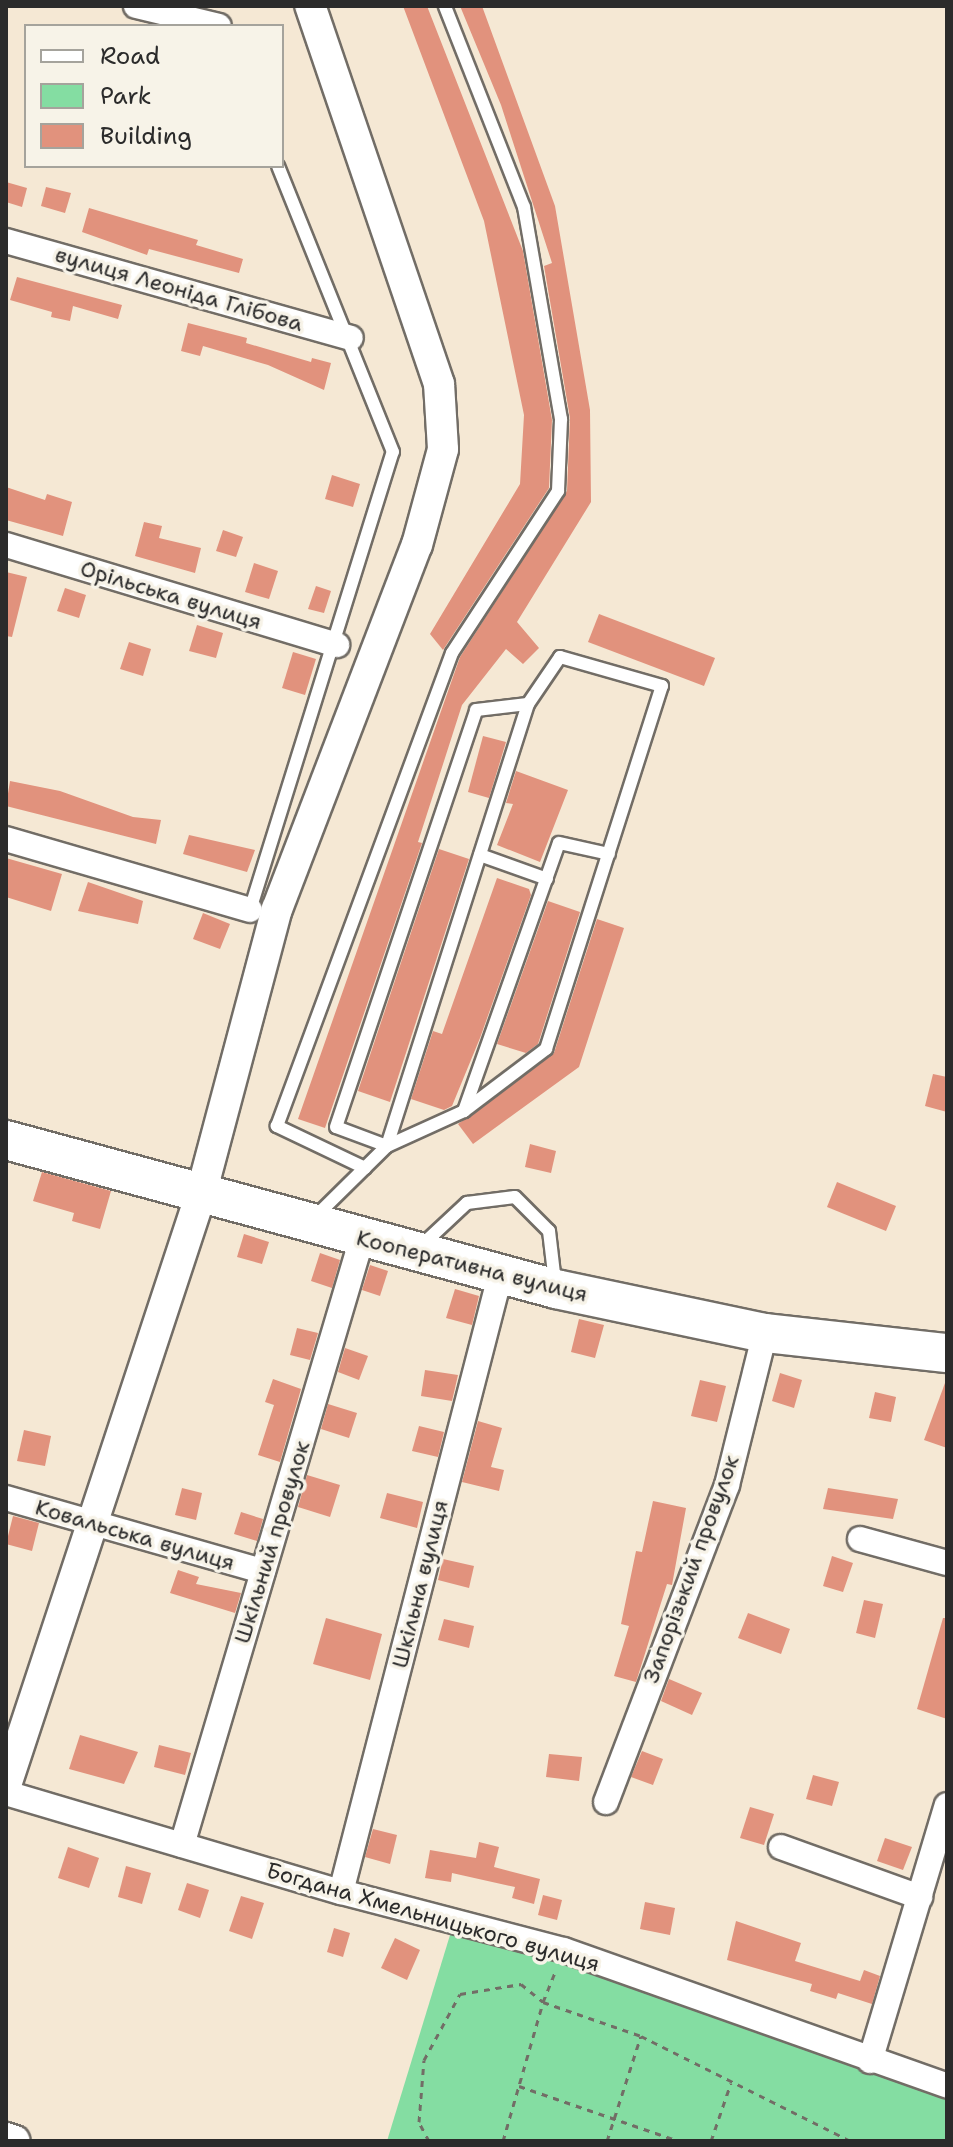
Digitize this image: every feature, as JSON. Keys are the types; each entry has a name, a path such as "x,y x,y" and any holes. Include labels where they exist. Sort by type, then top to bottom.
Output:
{"main road":[{"name":"Кооперативна вулиця","path":"6,1140 556,1289 765,1333 947,1353"}],"street":[{"path":"136,6 211,24"},
{"path":"6,1785 201,1194 277,909 417,545 443,449 439,384 310,6"},
{"name":"вулиця Леоніда Глібова","path":"6,241 351,338"},
{"name":"Орільська вулиця","path":"6,545 337,645"},
{"path":"6,839 250,910"},
{"name":"Шкільний провулок","path":"182,1845 362,1238"},
{"name":"Шкільна вулиця","path":"341,1892 500,1276"},
{"name":"Запорізький провулок","path":"606,1802 727,1485 765,1333"},
{"name":"Ковальська вулиця","path":"6,1498 263,1571"},
{"path":"860,1539 947,1563"},
{"name":"Богдана Хмельницького вулиця","path":"6,1793 341,1892 564,1950 947,2086"},
{"path":"870,2061 947,1805"},
{"path":"781,1847 920,1897"},
{"path":"6,2138 15,2141"}],"lane":[{"path":"365,1168 277,1126 452,653 558,491 561,419 524,207 445,6"},
{"path":"250,910 337,645 393,452 351,338 279,168"},
{"path":"308,1224 387,1146 464,1111 546,1049 662,686 560,657 528,704 387,1146"},
{"path":"387,1146 336,1127 476,710 528,704"},
{"path":"464,1111 559,843 609,854"},
{"path":"480,855 547,879"},
{"path":"414,1252 467,1203 515,1197 549,1231 556,1289"}],"path":[{"path":"503,2141 543,2002 564,1950"},
{"path":"429,2141 419,2122 424,2060 460,1994 521,1984 543,2002 641,2036 851,2141"},
{"path":"607,2141 641,2036"},
{"path":"711,2141 731,2083"},
{"path":"519,2086 679,2141"}],"green space":[{"path":"454,1922 947,2086 947,2141 387,2141"}],"building":[{"path":"403,6 427,6 523,251 552,420 549,488 443,650 430,634 520,484 524,415 484,221"},
{"path":"460,6 482,6 555,206 590,410 591,502 517,622 539,648 523,664 506,649 462,705 418,842 422,843 325,1128 298,1119 460,657 567,491 570,418 544,266 552,263 501,105"},
{"path":"6,182 27,188 22,207 6,202"},
{"path":"46,187 71,193 65,213 41,206"},
{"path":"89,208 198,240 196,245 243,259 239,273 149,249 147,255 82,232"},
{"path":"17,277 122,305 118,319 73,306 70,321 51,317 52,312 10,300"},
{"path":"188,323 247,338 246,343 311,362 312,358 331,363 324,390 268,365 203,346 200,356 181,351"},
{"path":"332,475 360,484 353,507 325,499"},
{"path":"6,487 45,500 47,494 72,502 63,536 6,520"},
{"path":"144,522 162,526 159,538 201,548 195,573 135,556"},
{"path":"223,530 243,537 236,557 216,551"},
{"path":"254,563 278,571 269,599 245,592"},
{"path":"6,572 27,577 12,637 6,636"},
{"path":"316,586 331,591 324,613 308,609"},
{"path":"65,588 86,595 79,618 57,611"},
{"path":"599,614 715,658 704,686 588,642"},
{"path":"197,625 223,633 216,658 189,651"},
{"path":"129,642 151,649 143,676 120,669"},
{"path":"293,652 316,659 305,695 282,688"},
{"path":"483,736 506,742 489,798 468,792"},
{"path":"516,771 568,790 540,862 497,845 513,804 506,803"},
{"path":"10,781 60,791 133,817 161,820 156,844 6,806"},
{"path":"189,835 255,850 247,872 183,854"},
{"path":"439,849 469,859 390,1102 358,1091"},
{"path":"6,858 62,874 51,911 6,897"},
{"path":"497,878 529,889 531,895 480,1038 452,1106 444,1110 411,1099 433,1031 442,1034"},
{"path":"88,882 143,901 138,924 78,911"},
{"path":"548,901 580,912 538,1044 526,1053 497,1044"},
{"path":"203,913 230,924 220,949 193,939"},
{"path":"597,919 624,928 579,1067 473,1144 458,1124 554,1053"},
{"path":"933,1074 947,1077 947,1112 925,1106"},
{"path":"530,1144 556,1151 551,1173 525,1167"},
{"path":"42,1172 111,1191 100,1229 72,1221 74,1213 33,1201"},
{"path":"837,1182 896,1206 886,1231 827,1207"},
{"path":"244,1234 269,1242 262,1264 237,1257"},
{"path":"320,1253 340,1260 332,1288 311,1281"},
{"path":"370,1265 388,1271 380,1296 362,1290"},
{"path":"455,1289 479,1296 472,1325 446,1318"},
{"path":"579,1319 604,1325 595,1358 571,1352"},
{"path":"297,1328 318,1333 310,1360 290,1355"},
{"path":"345,1348 368,1356 359,1380 338,1372"},
{"path":"425,1370 458,1375 452,1401 421,1396"},
{"path":"780,1373 802,1380 794,1408 772,1401"},
{"path":"273,1379 301,1389 280,1462 258,1455 274,1405 265,1402"},
{"path":"700,1380 726,1386 717,1422 691,1416"},
{"path":"947,1383 947,1448 924,1440"},
{"path":"875,1392 896,1397 891,1422 869,1418"},
{"path":"328,1404 357,1413 349,1438 321,1429"},
{"path":"478,1421 502,1428 491,1467 504,1470 499,1491 462,1482"},
{"path":"419,1426 444,1432 438,1457 412,1451"},
{"path":"24,1430 51,1436 45,1466 17,1461"},
{"path":"307,1475 340,1485 330,1517 298,1507"},
{"path":"182,1488 202,1493 196,1520 175,1515"},
{"path":"828,1488 898,1499 893,1519 823,1509"},
{"path":"387,1493 423,1502 417,1528 380,1518"},
{"path":"653,1501 686,1508 672,1585 667,1584 636,1682 614,1676 629,1626 621,1624 636,1551 642,1552"},
{"path":"241,1512 263,1519 257,1541 234,1534"},
{"path":"13,1516 39,1523 32,1551 6,1544"},
{"path":"832,1556 853,1563 843,1592 823,1586"},
{"path":"443,1559 474,1566 469,1588 438,1580"},
{"path":"178,1570 199,1577 196,1584 241,1593 235,1613 170,1593"},
{"path":"864,1600 883,1604 875,1638 856,1633"},
{"path":"748,1613 790,1629 781,1654 738,1638"},
{"path":"326,1618 382,1634 370,1680 313,1664"},
{"path":"943,1618 947,1618 947,1719 917,1709"},
{"path":"444,1619 474,1626 469,1648 438,1640"},
{"path":"669,1679 702,1693 692,1715 661,1701"},
{"path":"80,1735 138,1752 124,1784 69,1769"},
{"path":"159,1745 191,1753 185,1775 154,1767"},
{"path":"642,1751 663,1759 653,1785 631,1777"},
{"path":"549,1754 582,1757 579,1781 546,1777"},
{"path":"813,1775 839,1782 832,1806 806,1799"},
{"path":"750,1807 774,1814 764,1845 740,1838"},
{"path":"373,1829 397,1835 390,1864 365,1857"},
{"path":"885,1838 912,1847 903,1870 877,1861"},
{"path":"479,1842 499,1847 494,1867 540,1879 534,1904 512,1898 515,1887 452,1873 451,1882 425,1878 430,1850 476,1858"},
{"path":"68,1847 99,1858 89,1888 58,1878"},
{"path":"126,1866 151,1873 142,1904 118,1897"},
{"path":"187,1883 209,1890 200,1918 178,1910"},
{"path":"543,1895 562,1900 557,1920 538,1915"},
{"path":"241,1896 264,1903 252,1939 229,1931"},
{"path":"645,1902 675,1908 670,1935 640,1929"},
{"path":"736,1921 801,1943 795,1961 860,1981 864,1970 880,1976 872,2004 838,1993 836,1999 810,1991 812,1984 727,1960"},
{"path":"334,1928 350,1933 343,1957 327,1952"},
{"path":"395,1938 420,1950 407,1980 381,1968"}]}
